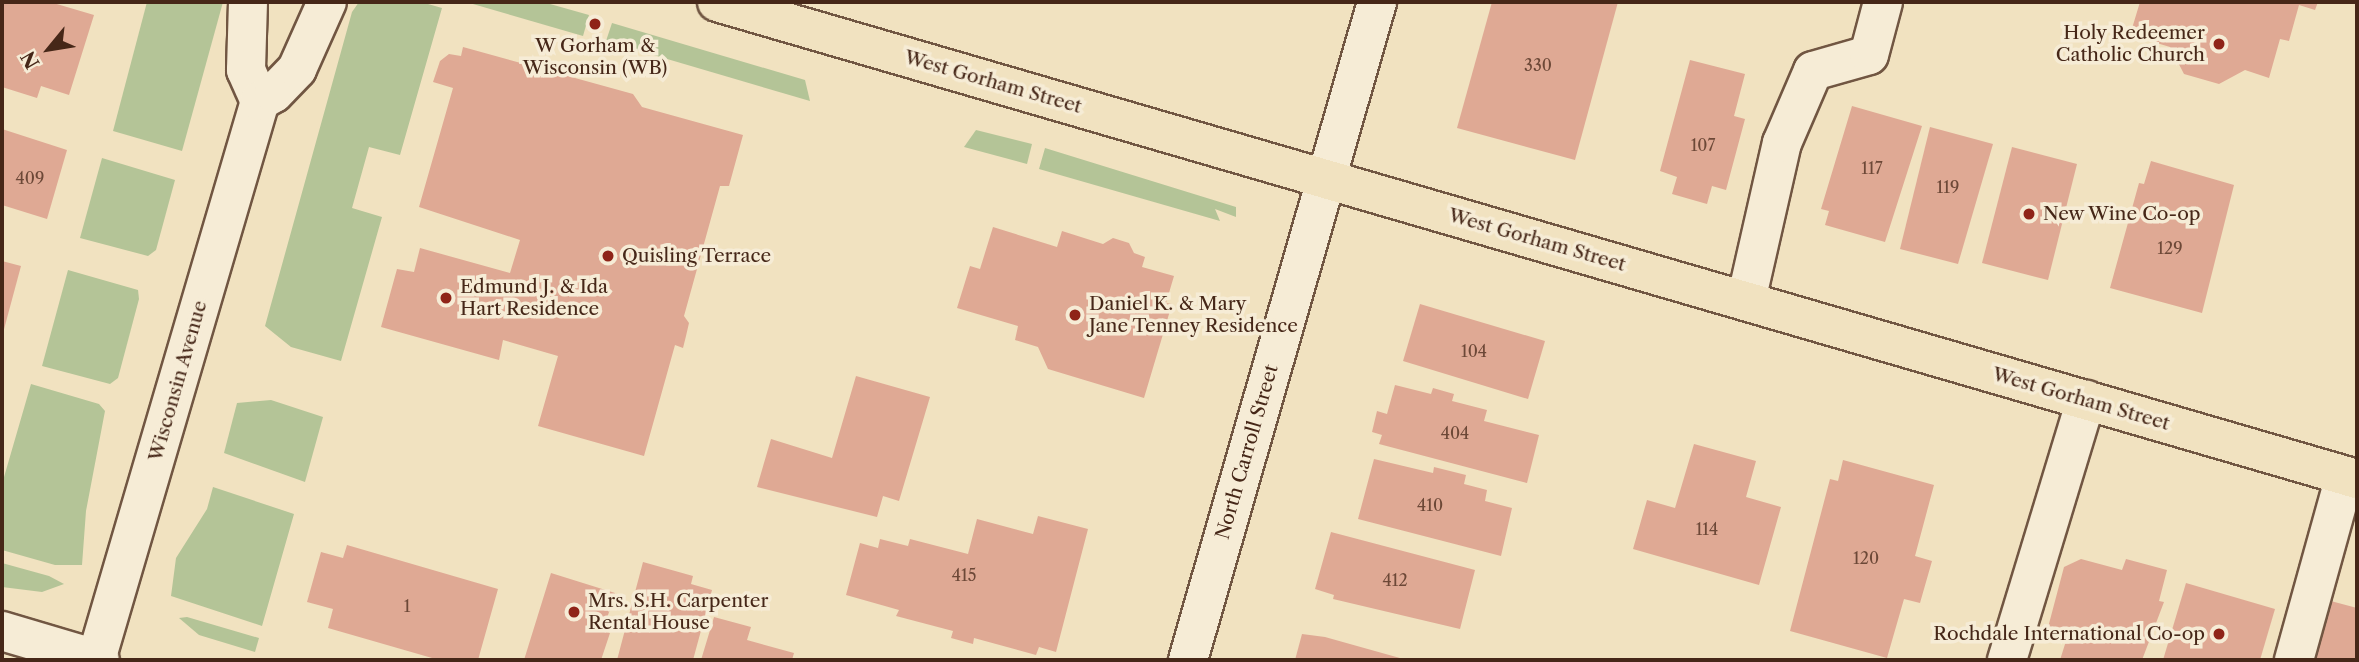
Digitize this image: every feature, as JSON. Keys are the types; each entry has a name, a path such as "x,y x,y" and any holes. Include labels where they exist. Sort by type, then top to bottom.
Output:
{"main road":[{"name":"West Gorham Street","path":"717,2 2351,478"}],"street":[{"path":"248,2 246,71 260,101 274,93 297,69 327,2"},
{"name":"North Carroll Street","path":"1188,660 1377,2"},
{"path":"1746,301 1782,143 1814,71 1869,55 1883,2"},
{"name":"Wisconsin Avenue","path":"98,660 260,101"},
{"path":"2007,660 2086,400"},
{"path":"2294,660 2351,478"},
{"path":"2,631 98,660"}],"green space":[{"path":"147,2 223,2 182,151 113,131"},
{"path":"359,2 421,2 442,8 400,155 369,147 352,208 382,217 341,361 291,347 265,326 352,12"},
{"path":"466,2 543,2 589,15 583,36"},
{"path":"612,23 805,80 810,101 606,41"},
{"path":"976,130 1032,144 1027,164 964,147"},
{"path":"1045,148 1236,207 1236,217 1215,209 1220,221 1039,169"},
{"path":"102,158 175,180 156,250 148,256 80,238"},
{"path":"68,270 138,290 139,299 118,378 110,384 42,366"},
{"path":"31,384 99,404 105,411 86,511 82,565 55,565 2,550 2,484"},
{"path":"271,400 323,417 305,482 224,453 237,403"},
{"path":"213,487 294,514 262,626 171,596 176,558 207,509"},
{"path":"2,563 49,576 64,584 42,592 2,587"},
{"path":"187,617 259,638 255,652 199,635 179,618"}],"building":[{"path":"2,2 50,2 94,15 69,95 41,86 37,98 2,87"},
{"path":"1492,2 1618,2 1575,160 1457,128"},
{"name":"Holy Redeemer Catholic Church","path":"2140,2 2318,2 2315,10 2299,5 2289,41 2280,39 2269,78 2245,70 2219,84 2184,74 2170,47 2130,35"},
{"name":"Quisling Terrace","path":"463,47 633,94 642,107 743,135 729,186 720,186 684,316 689,323 683,348 675,345 644,456 538,426 558,356 503,340 499,360 381,327 397,269 414,272 420,248 510,273 520,240 419,207 453,88 433,82 440,61 449,54 461,56"},
{"path":"1690,60 1745,74 1734,116 1745,119 1726,190 1712,186 1707,204 1672,194 1677,177 1660,171"},
{"path":"1852,106 1922,126 1885,242 1825,225 1829,211 1821,209"},
{"path":"1930,127 1993,144 1958,264 1900,249"},
{"path":"2,129 67,150 47,219 2,205"},
{"name":"New Wine Co-op","path":"2012,147 2077,164 2048,280 1982,263"},
{"path":"2151,161 2234,185 2202,313 2110,288 2139,183 2144,184"},
{"name":"Daniel K. & Mary Jane Tenney Residence","path":"993,227 1057,247 1062,231 1103,244 1113,238 1129,243 1134,253 1145,257 1142,267 1174,276 1166,303 1172,304 1144,398 1048,369 1038,347 1015,340 1018,326 957,308 970,266 980,269"},
{"path":"2,261 21,266 3,333 2,333"},
{"path":"1420,304 1545,341 1528,399 1403,361"},
{"path":"856,376 930,397 899,501 883,496 877,517 757,487 771,439 832,458"},
{"path":"1395,385 1431,394 1433,388 1454,394 1452,401 1487,410 1484,421 1539,435 1527,483 1379,444 1382,435 1372,432 1377,411 1387,414"},
{"path":"1694,444 1756,461 1746,497 1781,507 1759,585 1633,549 1647,500 1675,508"},
{"path":"1374,459 1433,473 1434,467 1466,475 1464,484 1487,490 1485,501 1512,508 1501,556 1358,519"},
{"path":"1843,460 1934,485 1915,556 1932,561 1920,603 1904,599 1887,658 1790,631 1830,479 1838,481"},
{"path":"1038,516 1088,529 1056,652 1039,647 1036,655 974,638 973,644 951,638 953,631 896,616 899,610 846,595 860,543 878,548 880,539 908,546 910,539 968,554 977,519 1033,534"},
{"path":"1331,532 1475,570 1460,629 1333,599 1334,595 1315,589"},
{"path":"347,545 498,589 478,660 439,660 328,628 333,609 307,602 321,552 343,558"},
{"path":"2081,559 2122,570 2126,559 2167,570 2159,601 2164,602 2142,660 2060,660 2066,641 2046,635 2064,567"},
{"path":"643,562 693,576 691,584 712,590 693,660 617,660"},
{"name":"Mrs. S.H. Carpenter Rental House","path":"551,573 615,593 603,631 610,633 601,660 524,660"},
{"name":"Rochdale International Co-op","path":"2186,583 2275,609 2260,660 2163,660"},
{"path":"2327,600 2357,608 2357,660 2310,660"},
{"path":"714,617 751,627 747,640 794,653 792,660 701,660"},
{"path":"1302,634 1325,637 1407,660 1295,660"}],"place":[{"name":"W Gorham & Wisconsin (WB)","path":"595,24"},
{"name":"Holy Redeemer Catholic Church","path":"2219,44"},
{"name":"New Wine Co-op","path":"2029,214"},
{"name":"Quisling Terrace","path":"608,256"},
{"name":"Edmund J. & Ida Hart Residence","path":"446,298"},
{"name":"Daniel K. & Mary Jane Tenney Residence","path":"1075,315"},
{"name":"Mrs. S.H. Carpenter Rental House","path":"574,612"},
{"name":"Rochdale International Co-op","path":"2219,634"}]}
